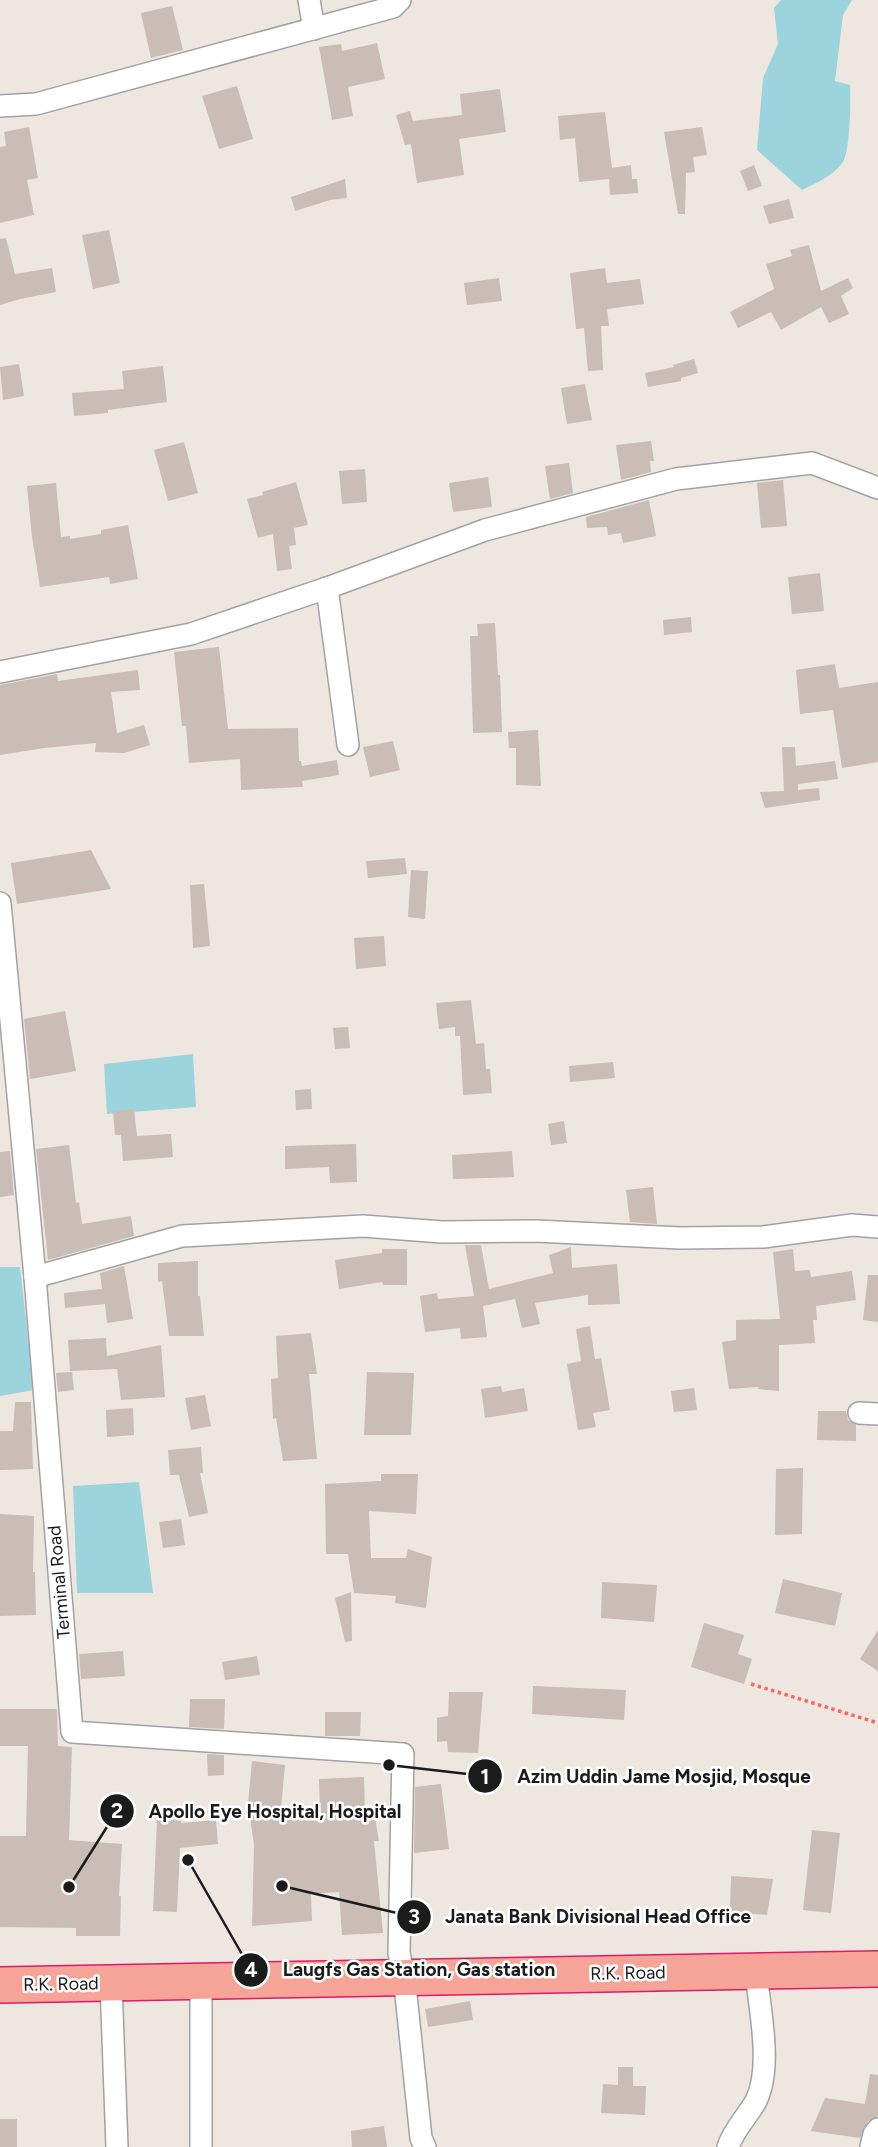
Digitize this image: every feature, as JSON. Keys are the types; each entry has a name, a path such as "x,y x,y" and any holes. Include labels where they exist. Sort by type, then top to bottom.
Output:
{"highway":[{"name":"R.K. Road","path":"0,1985 201,1982 401,1965 878,1946"},
{"name":"R.K. Road","path":"0,1962 756,1971 878,1969"}],"street":[{"path":"309,0 314,29"},
{"path":"0,106 36,104 393,7 400,0"},
{"path":"0,672 191,634 485,530 676,479 812,463 878,488"},
{"path":"327,588 348,745"},
{"name":"Terminal Road","path":"0,902 35,1277 72,1732 403,1754 401,1965"},
{"path":"35,1277 182,1236 363,1226 442,1232 536,1231 680,1238 763,1237 852,1225 878,1227"},
{"path":"401,1965 421,2138 425,2147"},
{"path":"728,2147 732,2134 757,2099 763,2077 764,2055 756,1971"},
{"path":"201,1982 201,2147"},
{"path":"111,1983 117,2147"},
{"path":"871,2147 878,2129"}],"path":[{"path":"751,1684 878,1723"}],"water":[{"path":"781,0 852,0 843,15 835,81 850,85 850,125 845,156 843,162 824,179 802,190 757,150 763,78 778,44 774,8"},
{"path":"193,1054 196,1107 107,1114 104,1064"},
{"path":"0,1267 20,1267 34,1390 0,1396"},
{"path":"139,1482 153,1593 77,1593 73,1486"}],"building":[{"path":"172,6 183,50 151,58 141,13"},
{"path":"377,43 385,79 348,87 353,116 332,120 319,47 341,44 342,51"},
{"path":"237,86 253,139 219,149 202,96"},
{"path":"500,89 506,132 459,139 464,175 417,183 411,144 405,145 396,115 410,111 413,121 462,115 460,94"},
{"path":"605,112 612,168 631,165 632,179 637,179 638,193 610,195 609,179 579,182 575,138 560,140 558,116"},
{"path":"29,127 38,178 27,180 34,215 0,223 0,147 6,146 4,132"},
{"path":"702,127 707,155 693,157 695,172 686,173 685,214 678,214 664,132"},
{"path":"754,165 762,186 748,191 740,171"},
{"path":"345,179 347,198 330,200 295,211 291,197"},
{"path":"789,199 794,218 769,224 763,206"},
{"path":"109,230 120,283 93,289 82,235"},
{"path":"6,238 15,274 52,268 56,292 0,305 0,239"},
{"path":"809,245 821,291 848,278 853,288 841,296 849,314 829,323 821,307 781,330 771,312 738,328 730,312 774,289 766,264 792,256 790,250"},
{"path":"605,268 607,283 640,279 644,304 607,309 609,326 601,326 603,370 588,371 584,328 576,329 570,273"},
{"path":"499,278 502,301 467,305 464,283"},
{"path":"694,359 698,373 681,378 681,381 648,387 645,373 674,367 673,365"},
{"path":"19,364 24,396 3,400 0,367"},
{"path":"163,366 167,402 74,416 72,393 124,389 122,371"},
{"path":"585,384 592,420 567,424 561,388"},
{"path":"651,441 654,461 650,461 651,472 621,480 616,445"},
{"path":"184,442 198,493 168,501 154,450"},
{"path":"569,463 573,493 550,499 545,466"},
{"path":"365,469 367,502 342,504 339,471"},
{"path":"488,477 492,507 453,512 449,483"},
{"path":"783,480 787,526 761,528 757,483"},
{"path":"296,482 308,525 294,528 296,545 289,546 292,569 277,571 273,534 258,538 247,499"},
{"path":"56,483 61,537 70,536 70,539 101,534 101,530 128,525 138,579 110,584 109,577 40,587 27,486"},
{"path":"649,500 656,536 623,543 621,533 608,535 607,527 587,528 586,517"},
{"path":"820,573 824,611 792,614 788,577"},
{"path":"691,617 692,632 664,635 663,620"},
{"path":"495,623 502,732 473,733 470,636 478,636 477,624"},
{"path":"219,647 228,729 298,728 299,761 302,766 337,760 339,775 302,781 303,787 241,790 240,759 189,763 174,652"},
{"path":"835,664 839,688 878,682 878,762 842,768 833,710 800,714 796,670"},
{"path":"138,670 140,690 111,692 117,733 144,725 150,745 124,753 95,752 96,743 0,755 0,685 57,674 58,681"},
{"path":"538,730 541,786 516,785 516,748 509,748 508,732"},
{"path":"393,741 400,770 370,777 363,747"},
{"path":"782,747 795,747 796,766 835,761 838,779 798,784 798,790 819,788 820,800 765,808 760,792 784,791"},
{"path":"91,850 111,889 17,904 11,863"},
{"path":"405,858 407,874 368,878 366,861"},
{"path":"411,870 428,871 425,919 408,917"},
{"path":"204,884 210,946 193,948 190,885"},
{"path":"384,936 386,966 356,969 354,938"},
{"path":"471,1000 476,1044 484,1043 486,1069 490,1069 492,1093 463,1095 460,1036 455,1036 455,1027 439,1029 436,1003"},
{"path":"65,1011 76,1071 30,1079 24,1019"},
{"path":"348,1027 350,1048 335,1049 333,1028"},
{"path":"613,1062 615,1078 570,1082 569,1066"},
{"path":"311,1089 312,1109 296,1110 295,1090"},
{"path":"134,1109 137,1136 171,1134 173,1157 123,1161 121,1135 115,1135 113,1111"},
{"path":"564,1121 567,1143 551,1145 548,1124"},
{"path":"356,1144 357,1182 330,1183 329,1167 285,1169 285,1146"},
{"path":"69,1145 76,1203 79,1202 82,1224 131,1216 134,1236 48,1260 36,1149"},
{"path":"10,1151 14,1195 0,1197 0,1152"},
{"path":"512,1151 514,1177 453,1179 452,1155"},
{"path":"653,1187 657,1224 630,1222 626,1190"},
{"path":"465,1245 481,1245 489,1289 553,1273 549,1255 571,1247 572,1268 617,1264 620,1304 588,1305 588,1295 535,1303 540,1324 522,1328 515,1299 483,1306 487,1337 461,1339 460,1328 425,1332 420,1296 437,1293 438,1299 474,1296"},
{"path":"382,1249 407,1249 407,1285 383,1285 382,1282 339,1289 335,1260 382,1253"},
{"path":"793,1249 795,1271 810,1270 811,1277 852,1271 856,1300 816,1306 817,1320 813,1320 815,1343 779,1345 779,1391 758,1387 729,1389 722,1342 736,1340 736,1320 780,1319 773,1252"},
{"path":"198,1261 198,1296 204,1336 169,1336 162,1281 158,1282 158,1263"},
{"path":"124,1266 133,1319 107,1323 105,1304 65,1308 64,1293 102,1289 100,1273"},
{"path":"868,1275 878,1275 878,1322 863,1320"},
{"path":"590,1326 595,1359 601,1358 610,1410 593,1413 596,1427 578,1430 567,1364 581,1361 576,1329"},
{"path":"311,1333 317,1374 309,1374 317,1459 283,1461 276,1418 273,1419 271,1379 278,1378 276,1336"},
{"path":"106,1338 107,1356 161,1345 165,1397 121,1400 117,1369 70,1371 68,1340"},
{"path":"72,1372 74,1390 58,1392 56,1373"},
{"path":"367,1372 414,1373 411,1435 364,1435"},
{"path":"501,1386 502,1392 524,1388 528,1411 485,1418 481,1389"},
{"path":"694,1388 697,1410 674,1412 671,1391"},
{"path":"205,1395 211,1426 191,1430 185,1398"},
{"path":"15,1402 31,1402 33,1469 0,1470 0,1431 13,1431"},
{"path":"133,1408 134,1435 107,1437 106,1410"},
{"path":"818,1411 846,1411 848,1420 856,1425 856,1441 817,1440"},
{"path":"201,1447 203,1473 200,1473 208,1513 189,1517 179,1475 170,1475 168,1450"},
{"path":"803,1468 802,1534 775,1535 776,1469"},
{"path":"381,1474 418,1474 416,1514 369,1511 371,1558 406,1558 408,1549 432,1557 426,1608 395,1603 396,1596 354,1593 348,1554 326,1554 325,1484 381,1481"},
{"path":"0,1514 34,1516 33,1572 36,1615 0,1616"},
{"path":"181,1519 185,1545 163,1548 159,1522"},
{"path":"783,1579 842,1593 835,1626 775,1613"},
{"path":"602,1582 657,1585 654,1622 601,1618"},
{"path":"351,1592 352,1641 345,1642 335,1598"},
{"path":"704,1623 744,1635 738,1654 752,1659 744,1684 691,1667"},
{"path":"878,1630 878,1671 860,1659"},
{"path":"123,1651 125,1676 81,1679 79,1654"},
{"path":"257,1656 260,1675 225,1680 222,1662"},
{"path":"533,1686 626,1690 624,1720 532,1714"},
{"path":"449,1692 483,1692 478,1753 448,1752 447,1741 437,1742 437,1718 448,1716"},
{"path":"190,1699 225,1699 224,1729 189,1727"},
{"path":"0,1709 57,1709 58,1746 72,1747 69,1840 122,1844 120,1936 76,1936 76,1928 0,1927 0,1836 26,1836 28,1746 0,1746"},
{"path":"325,1712 361,1712 360,1736 325,1736"},
{"path":"207,1754 224,1755 224,1775 208,1776"},
{"path":"252,1761 285,1765 281,1808 320,1811 319,1779 364,1777 365,1813 374,1812 379,1841 374,1841 383,1933 342,1935 339,1892 311,1894 312,1921 252,1926 254,1845 248,1803"},
{"path":"441,1784 449,1849 414,1853 415,1787"},
{"path":"157,1819 181,1820 181,1823 216,1820 218,1844 180,1848 177,1912 153,1911"},
{"path":"812,1830 840,1833 831,1913 803,1910"},
{"path":"731,1876 773,1879 767,1915 730,1912"},
{"path":"470,2001 473,2020 428,2027 425,2009"},
{"path":"618,2067 633,2067 633,2086 646,2086 645,2115 601,2113 603,2084 618,2085"},
{"path":"870,2074 878,2075 878,2116 868,2121 860,2138 811,2131 825,2098 865,2104"},
{"path":"0,2119 17,2119 17,2147 0,2147"},
{"path":"384,2126 387,2147 352,2147 351,2131"}],"place":[{"name":"Azim Uddin Jame Mosjid, Mosque","path":"389,1765"},
{"name":"Laugfs Gas Station, Gas station","path":"188,1860"},
{"name":"Janata Bank Divisional Head Office","path":"282,1886"},
{"name":"Apollo Eye Hospital, Hospital","path":"69,1887"}]}
